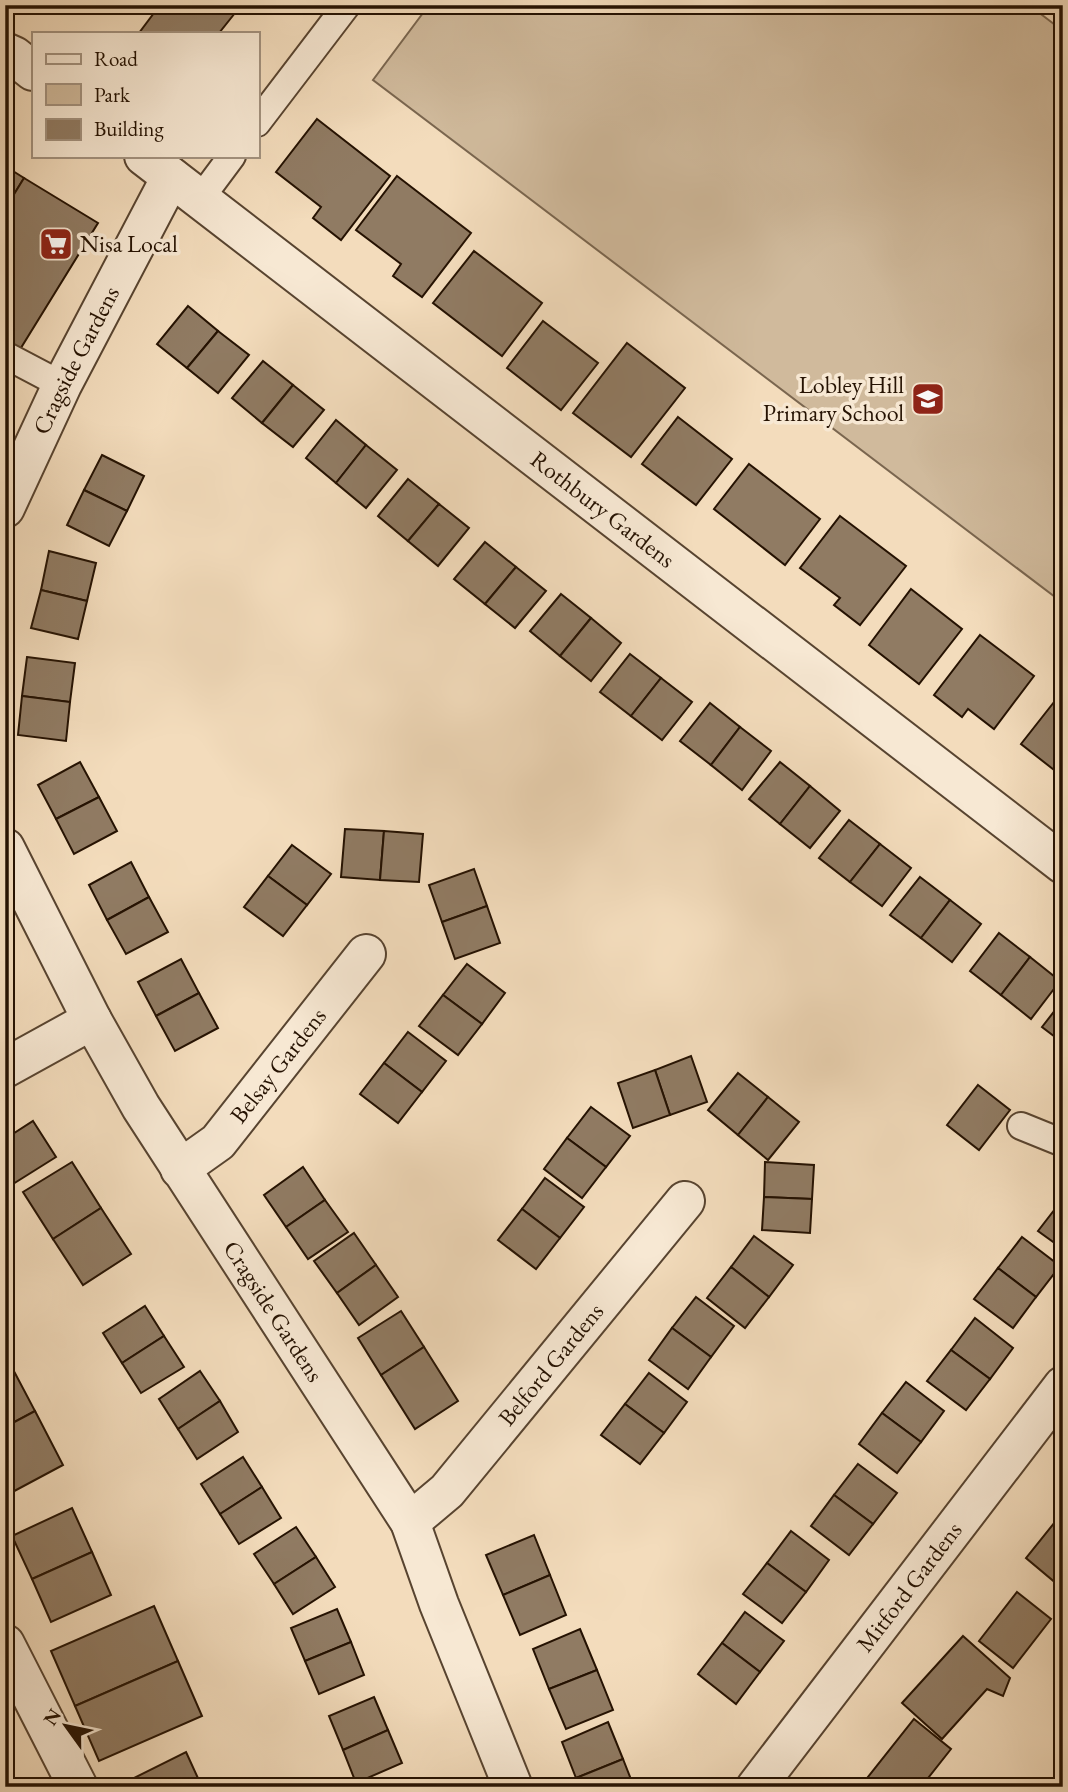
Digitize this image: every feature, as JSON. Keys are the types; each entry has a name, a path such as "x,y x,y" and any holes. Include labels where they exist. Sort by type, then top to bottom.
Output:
{"street":[{"path":"5,52 32,70"},
{"name":"Cragside Gardens","path":"5,508 62,385 172,177"},
{"name":"Rothbury Gardens","path":"172,177 1063,864"},
{"name":"Cragside Gardens","path":"5,848 92,1020 141,1107 410,1522 439,1604 513,1787"},
{"name":"Belsay Gardens","path":"180,1169 218,1142 366,954"},
{"path":"5,1068 92,1020"},
{"name":"Belford Gardens","path":"410,1522 447,1491 685,1201"},
{"name":"Mitford Gardens","path":"756,1787 1063,1386"},
{"path":"5,1644 78,1787"}],"lane":[{"path":"259,120 347,5"},
{"path":"172,177 226,158"},
{"path":"5,355 62,385"},
{"path":"1021,1126 1063,1143"}],"green space":[{"name":"Lobley Hill Primary School","path":"429,5 1029,5 1063,31 1063,603 373,80"}],"building":[{"path":"160,5 225,5 235,13 220,32 140,32"},
{"path":"317,119 390,176 341,240 313,218 321,207 276,172"},
{"path":"5,166 24,178 5,209"},
{"path":"397,176 471,233 422,297 393,276 401,264 356,230"},
{"path":"24,178 98,223 19,351 5,342 5,209"},
{"path":"474,251 542,303 502,356 433,303"},
{"path":"188,306 218,331 187,368 157,344"},
{"path":"543,321 598,363 561,410 507,368"},
{"path":"218,331 249,355 218,393 187,368"},
{"path":"627,343 685,388 631,457 573,413"},
{"path":"263,361 293,385 262,423 232,398"},
{"path":"293,385 324,410 293,447 262,423"},
{"path":"678,417 732,459 696,505 642,464"},
{"path":"336,420 366,445 336,483 306,458"},
{"path":"366,445 397,470 366,508 336,483"},
{"path":"102,455 144,476 127,511 84,490"},
{"path":"749,464 820,519 785,565 714,509"},
{"path":"408,479 439,504 408,541 378,516"},
{"path":"84,490 127,511 109,546 67,525"},
{"path":"439,504 469,528 438,566 408,541"},
{"path":"840,516 906,566 860,625 834,605 840,598 800,568"},
{"path":"485,542 516,567 485,604 454,579"},
{"path":"49,551 96,563 87,601 41,590"},
{"path":"516,567 546,591 515,628 485,604"},
{"path":"911,589 962,629 919,684 869,645"},
{"path":"41,590 87,601 78,639 31,628"},
{"path":"561,594 591,618 560,656 530,631"},
{"path":"591,618 621,643 591,681 560,656"},
{"path":"980,635 1034,676 994,729 968,709 962,717 934,695"},
{"path":"630,654 661,678 631,716 600,692"},
{"path":"27,657 75,663 70,702 22,696"},
{"path":"661,678 692,702 662,740 631,716"},
{"path":"22,696 70,702 66,741 18,735"},
{"path":"1058,697 1063,700 1063,777 1021,744"},
{"path":"710,703 740,727 711,765 680,741"},
{"path":"740,727 771,751 742,790 711,765"},
{"path":"80,762 99,797 56,819 38,785"},
{"path":"780,762 810,786 780,824 749,799"},
{"path":"810,786 840,811 810,848 780,824"},
{"path":"99,797 117,831 74,854 56,819"},
{"path":"849,820 880,844 850,882 819,858"},
{"path":"345,829 384,831 380,880 341,877"},
{"path":"384,831 423,834 419,882 380,880"},
{"path":"880,844 911,868 882,906 850,882"},
{"path":"292,845 331,874 307,905 268,876"},
{"path":"131,862 149,897 107,920 89,885"},
{"path":"474,869 487,906 442,922 429,885"},
{"path":"268,876 307,905 283,936 244,907"},
{"path":"920,877 950,900 921,938 890,915"},
{"path":"149,897 168,932 126,954 107,920"},
{"path":"950,900 981,924 952,962 921,938"},
{"path":"487,906 500,943 455,959 442,922"},
{"path":"999,933 1030,957 1001,995 970,971"},
{"path":"1030,957 1060,981 1031,1019 1001,995"},
{"path":"181,959 199,993 156,1016 138,982"},
{"path":"467,964 505,993 482,1024 443,995"},
{"path":"199,993 218,1028 175,1051 156,1016"},
{"path":"443,995 482,1024 458,1055 419,1026"},
{"path":"1063,1000 1063,1043 1042,1027"},
{"path":"408,1032 446,1061 422,1092 384,1063"},
{"path":"691,1056 707,1102 670,1115 655,1070"},
{"path":"384,1063 422,1092 398,1123 360,1094"},
{"path":"655,1070 670,1115 633,1128 618,1083"},
{"path":"738,1073 768,1097 738,1135 708,1110"},
{"path":"978,1085 1010,1110 979,1150 947,1125"},
{"path":"768,1097 799,1122 768,1160 738,1135"},
{"path":"591,1107 630,1136 606,1167 567,1138"},
{"path":"33,1121 56,1157 5,1189 5,1139"},
{"path":"567,1138 606,1167 582,1198 544,1169"},
{"path":"72,1162 101,1208 53,1239 23,1192"},
{"path":"765,1162 814,1165 812,1199 764,1197"},
{"path":"303,1167 325,1200 286,1227 264,1195"},
{"path":"545,1178 584,1207 560,1238 522,1209"},
{"path":"764,1197 812,1199 810,1233 762,1230"},
{"path":"325,1200 348,1232 308,1259 286,1227"},
{"path":"1063,1200 1063,1249 1038,1231"},
{"path":"101,1208 131,1254 83,1285 53,1239"},
{"path":"522,1209 560,1238 536,1269 498,1240"},
{"path":"354,1233 376,1265 337,1293 314,1261"},
{"path":"754,1236 793,1265 769,1297 731,1267"},
{"path":"1022,1237 1060,1266 1036,1297 998,1268"},
{"path":"376,1265 398,1297 359,1325 337,1293"},
{"path":"731,1267 769,1297 745,1328 707,1298"},
{"path":"998,1268 1036,1297 1013,1328 974,1299"},
{"path":"696,1297 734,1326 711,1357 672,1328"},
{"path":"145,1306 164,1336 122,1363 103,1333"},
{"path":"401,1311 424,1347 381,1375 358,1338"},
{"path":"975,1318 1013,1348 990,1379 951,1350"},
{"path":"672,1328 711,1357 688,1389 649,1360"},
{"path":"164,1336 184,1367 141,1393 122,1363"},
{"path":"424,1347 458,1401 415,1429 381,1375"},
{"path":"951,1350 990,1379 966,1410 927,1381"},
{"path":"7,1358 35,1411 5,1427 5,1359"},
{"path":"200,1371 220,1401 178,1429 159,1399"},
{"path":"649,1373 687,1402 664,1433 625,1404"},
{"path":"906,1382 944,1411 921,1442 882,1413"},
{"path":"220,1401 238,1432 197,1459 178,1429"},
{"path":"625,1404 664,1433 640,1464 601,1435"},
{"path":"35,1411 63,1465 5,1496 5,1427"},
{"path":"882,1413 921,1442 897,1473 859,1444"},
{"path":"243,1457 262,1487 220,1514 201,1484"},
{"path":"858,1464 897,1493 873,1524 834,1495"},
{"path":"262,1487 281,1518 239,1544 220,1514"},
{"path":"834,1495 873,1524 849,1555 811,1526"},
{"path":"72,1508 92,1552 32,1579 12,1536"},
{"path":"1063,1512 1063,1589 1026,1558"},
{"path":"296,1527 316,1557 274,1584 254,1554"},
{"path":"791,1531 829,1560 806,1592 767,1563"},
{"path":"534,1535 550,1575 503,1595 486,1555"},
{"path":"92,1552 111,1595 51,1622 32,1579"},
{"path":"316,1557 335,1587 293,1614 274,1584"},
{"path":"767,1563 806,1592 782,1623 743,1594"},
{"path":"550,1575 566,1615 520,1635 503,1595"},
{"path":"1017,1592 1051,1619 1013,1668 979,1641"},
{"path":"154,1606 178,1661 75,1706 51,1651"},
{"path":"337,1609 351,1642 305,1661 291,1628"},
{"path":"745,1612 784,1641 760,1672 722,1643"},
{"path":"580,1629 597,1670 549,1689 533,1649"},
{"path":"963,1636 1010,1678 1003,1696 987,1689 942,1739 902,1703"},
{"path":"351,1642 364,1675 319,1694 305,1661"},
{"path":"722,1643 760,1672 736,1704 698,1674"},
{"path":"178,1661 202,1716 99,1761 75,1706"},
{"path":"597,1670 613,1710 566,1729 549,1689"},
{"path":"374,1697 388,1730 343,1750 329,1716"},
{"path":"914,1719 951,1749 921,1787 860,1787"},
{"path":"608,1722 623,1759 576,1778 562,1742"},
{"path":"388,1730 402,1763 356,1783 343,1750"},
{"path":"186,1752 202,1787 121,1787 120,1785"},
{"path":"623,1759 634,1787 580,1787 576,1778"}],"place":[{"name":"Nisa Local","path":"56,244"},
{"name":"Lobley Hill Primary School","path":"928,399"}]}
